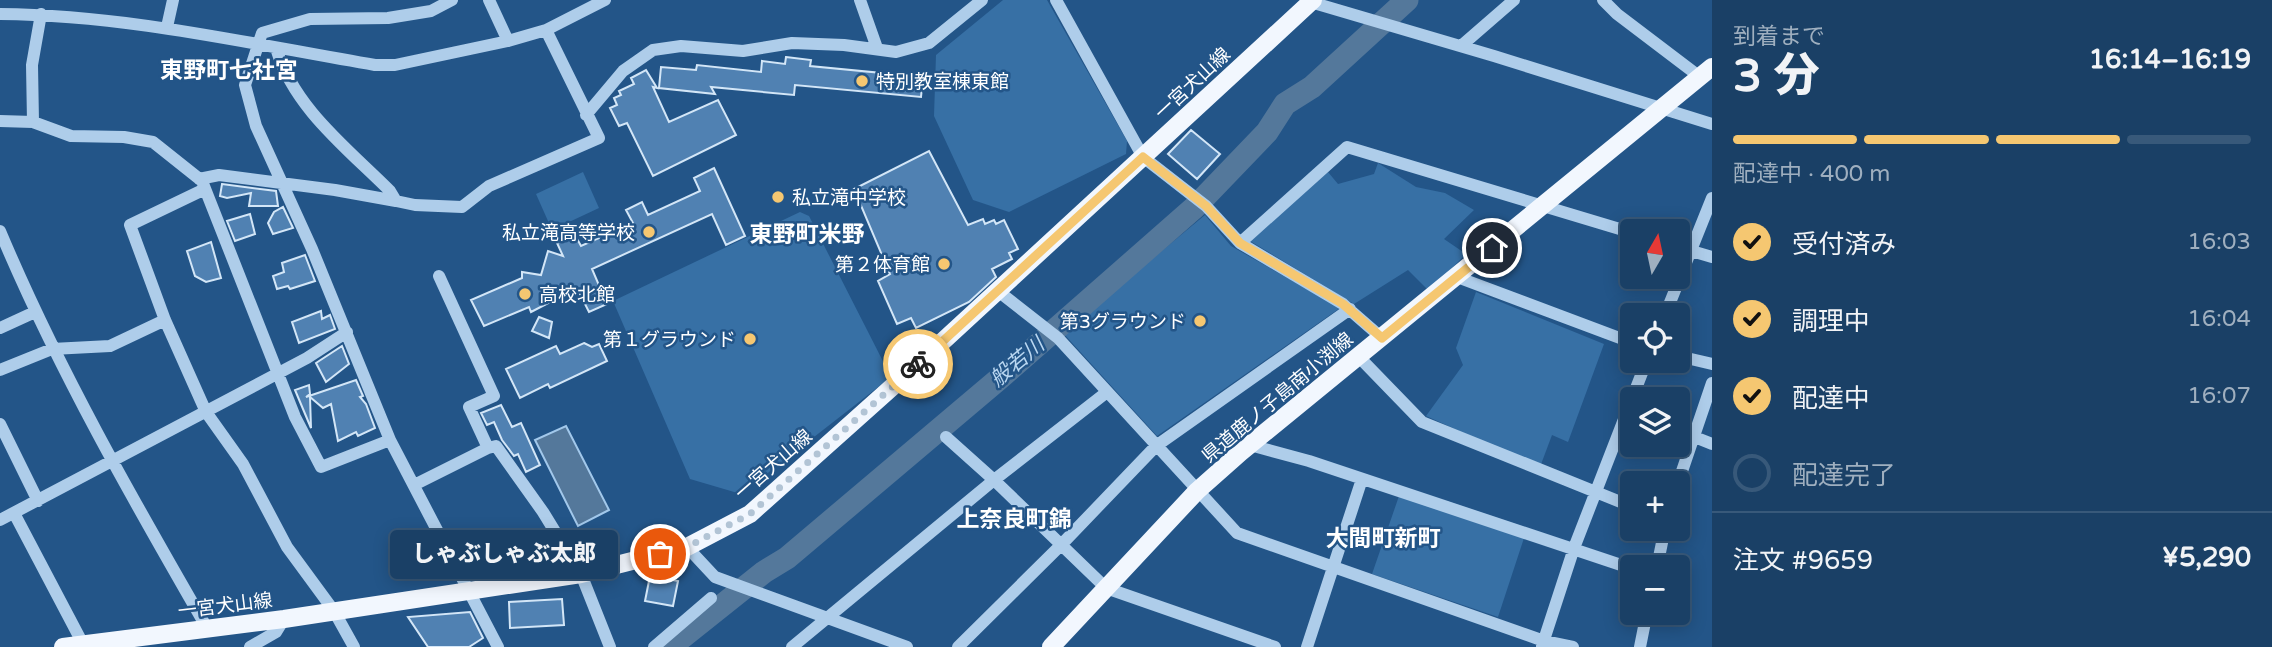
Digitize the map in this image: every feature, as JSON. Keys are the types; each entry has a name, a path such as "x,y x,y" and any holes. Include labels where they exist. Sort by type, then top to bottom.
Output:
{"main road":[{"name":"一宮犬山線","path":"63,647 284,619 581,574 687,547 750,514 998,291 1309,1"},
{"name":"県道鹿ノ子島南小渕線","path":"1051,647 1197,491 1706,72"}],"street":[{"path":"159,0 172,4 167,27"},
{"path":"452,0 431,11 388,18 310,19 262,33 245,85 256,126 347,332 390,440 498,647"},
{"path":"489,0 508,41"},
{"path":"0,14 41,14 167,27 375,65 395,65 508,41 546,30 605,0"},
{"path":"860,0 877,48"},
{"path":"586,115 623,71 653,50 681,46 743,51 792,43 877,48 896,52 929,43 982,0"},
{"path":"1056,0 1143,157 1194,195 1240,243 1350,309 1382,338"},
{"path":"1461,46 1514,0"},
{"path":"1603,0 1617,14 1706,72"},
{"path":"1309,1 1712,124"},
{"path":"33,122 32,65 41,14"},
{"path":"354,647 334,611 287,547 243,464 206,412 165,320 130,225 219,175 335,190 415,205 462,207 489,186 599,138 546,30"},
{"path":"276,48 283,71 306,107 390,191 396,201"},
{"path":"0,121 33,122 71,136 124,137 153,142 202,184 295,417 321,467 390,440"},
{"path":"1240,243 1347,147 1620,229"},
{"path":"1690,238 1712,198"},
{"path":"0,230 52,349 112,463 207,628"},
{"path":"1690,251 1712,257"},
{"path":"0,269 14,263"},
{"path":"439,276 494,396 469,407 488,448"},
{"path":"1457,276 1620,338"},
{"path":"998,291 1054,334 1237,533 1543,644 1573,647"},
{"path":"958,647 1156,446 1350,309"},
{"path":"0,328 35,312"},
{"path":"0,370 52,349 110,346 165,320"},
{"path":"0,520 307,358 347,332"},
{"path":"1359,357 1422,422 1620,502"},
{"path":"1690,359 1712,364"},
{"path":"1543,644 1574,548 1642,373"},
{"path":"1682,471 1712,383"},
{"path":"792,647 994,480 1107,392"},
{"path":"0,424 38,501"},
{"path":"1692,436 1712,444"},
{"path":"946,437 1106,588 1275,647"},
{"path":"1250,445 1309,461 1620,564"},
{"path":"414,485 496,446 544,512 581,574 610,647"},
{"path":"1307,647 1362,479"},
{"path":"14,513 83,644"},
{"path":"687,547 715,577 907,647"},
{"path":"654,647 711,598"},
{"path":"250,647 276,632 284,619"},
{"path":"1640,647 1644,625"}],"shaded area":[{"path":"1003,0 1047,0 1127,141 1126,154 1009,212 973,200 934,116 936,55"},
{"path":"1378,163 1416,187 1445,193 1474,210 1444,239 1466,254 1429,291 1408,270 1354,304 1250,241 1328,172 1338,184 1374,174"},
{"path":"583,172 599,208 552,230 536,194"},
{"name":"第１グラウンド","path":"800,212 809,216 891,377 741,494 690,479 613,301"},
{"name":"第3グラウンド","path":"1205,215 1231,246 1340,308 1157,436 1063,333"},
{"path":"1476,292 1604,344 1568,442 1552,435 1540,467 1426,416 1463,365 1456,348"},
{"path":"566,426 609,510 578,526 535,440"},
{"path":"1399,496 1524,538 1498,617 1372,574"}],"building":[{"name":"特別教室棟東館","path":"786,57 811,60 810,66 923,77 921,97 795,85 794,95 711,87 715,94 659,88 661,67 696,70 697,65 761,72 762,61 785,64"},
{"path":"646,70 657,88 653,87 669,122 718,100 736,135 653,176 627,123 619,126 610,108 617,105 614,98 621,95 619,91 634,84 631,78"},
{"path":"1191,130 1220,154 1197,179 1168,154"},
{"name":"第２体育館","path":"929,151 968,225 983,219 985,224 994,220 996,224 1004,220 1018,249 1009,253 1012,259 992,269 996,277 969,302 916,328 911,318 897,324 878,281 890,274 854,189"},
{"path":"714,168 745,236 726,245 712,214 592,269 607,304 589,312 577,288 531,312 529,307 484,326 471,300 522,278 522,272 541,275 548,251 563,256 557,243 575,235 581,246 633,223 626,210 642,202 648,215 700,191 694,178"},
{"path":"222,184 276,191 278,206 249,206 251,193 227,198 220,196"},
{"path":"283,207 293,228 273,234 268,223 274,212"},
{"path":"250,214 255,234 235,241 227,221"},
{"path":"211,242 221,278 206,282 195,276 187,251"},
{"path":"305,255 315,281 290,289 288,286 277,289 273,276 284,272 282,263"},
{"path":"321,311 322,319 330,315 335,329 299,343 292,322"},
{"path":"539,317 552,322 549,338 532,331"},
{"path":"584,343 592,347 599,344 607,361 550,388 548,384 520,398 506,369 556,346 560,354"},
{"path":"342,346 349,364 326,382 316,363"},
{"path":"356,380 363,396 360,397 366,404 375,428 358,436 356,432 338,441 331,404 323,408 310,397 311,428 295,390 309,385 310,394 306,397"},
{"path":"501,405 512,427 521,423 540,465 526,472 518,454 514,456 502,440 494,422 487,425 481,413"},
{"path":"650,576 678,581 673,606 645,601"},
{"path":"562,599 564,625 510,628 509,602"},
{"path":"470,612 483,638 469,647 428,647 408,617"}],"waterway":[{"name":"般若川","path":"670,647 764,572 787,558 1000,378 1195,207 1267,132 1285,104 1312,87 1407,0"}],"way so far":[{"path":"660,554 687,547 750,514 918,364"}],"place":[{"name":"特別教室棟東館","path":"862,81"},
{"name":"私立滝中学校","path":"778,197"},
{"name":"私立滝高等学校","path":"649,232"},
{"name":"第２体育館","path":"944,264"},
{"name":"高校北館","path":"525,294"},
{"name":"第3グラウンド","path":"1200,321"},
{"name":"第１グラウンド","path":"750,339"},
{"name":"しゃぶしゃぶ太郎","path":"660,554"}],"district":[{"name":"東野町七社宮","path":"229,70"},
{"name":"東野町米野","path":"807,234"},
{"name":"上奈良町錦","path":"1014,519"},
{"name":"大間町新町","path":"1383,538"}],"route":[{"path":"918,364 1143,157 1194,195 1240,243 1343,304 1382,338 1492,248"}]}
